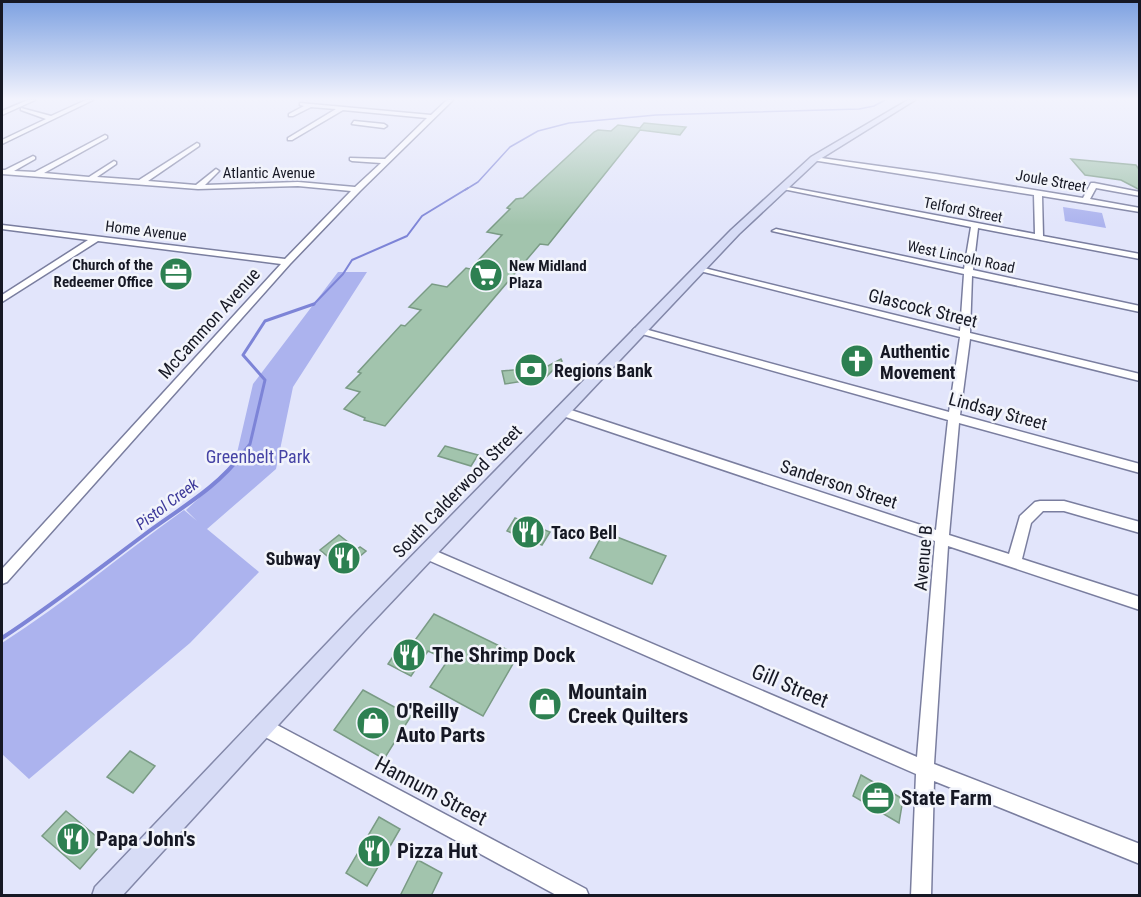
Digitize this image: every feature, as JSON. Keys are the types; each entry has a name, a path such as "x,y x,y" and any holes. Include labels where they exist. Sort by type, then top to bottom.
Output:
{"main road":[{"name":"South Calderwood Street","path":"104,896 638,330 782,188 814,159 842,142"}],"street":[{"path":"36,175 96,142"},
{"name":"McCammon Avenue","path":"2,578 287,262 405,142"},
{"path":"140,183 202,145 189,144"},
{"path":"344,167 361,151"},
{"path":"4,172 33,158"},
{"path":"352,159 385,161"},
{"name":"Joule Street","path":"814,159 936,176 1140,210"},
{"path":"88,180 117,164 102,162"},
{"path":"198,187 219,171 205,170"},
{"name":"Atlantic Avenue","path":"4,172 198,187 312,185 357,189"},
{"path":"263,185 270,174"},
{"path":"1085,201 1094,185 1140,194"},
{"name":"Telford Street","path":"782,188 1140,257"},
{"path":"1038,192 1039,238"},
{"name":"Avenue B","path":"921,896 925,769 942,537 965,336 968,272 975,225"},
{"name":"Home Avenue","path":"2,227 287,262"},
{"name":"West Lincoln Road","path":"776,231 1140,309"},
{"path":"2,299 97,238"},
{"name":"Glascock Street","path":"700,270 1140,378"},
{"name":"Lindsay Street","path":"638,330 1140,469"},
{"name":"Sanderson Street","path":"561,411 1140,604"},
{"path":"1014,562 1025,520 1040,506 1064,506 1140,528"},
{"name":"Gill Street","path":"426,554 925,769 1140,854"},
{"name":"Hannum Street","path":"262,726 579,896"}],"green space":[{"path":"1063,207 1102,213 1106,228 1065,221"},
{"name":"Greenbelt Park","path":"338,272 367,272 293,387 276,469 207,529 259,572 190,643 29,779 2,754 2,643 48,612 184,510 197,521 186,510 234,466 253,384"}],"building":[{"name":"New Midland Plaza","path":"583,142 631,142 548,245 540,244 385,426 364,420 365,418 344,409 360,392 346,388 361,373 358,372 401,325 405,326 421,310 409,307 432,284 447,287 466,268 470,269 502,235 487,232 510,209 507,208 516,199 523,198"},
{"path":"1071,159 1136,165 1140,171 1140,190 1121,180 1085,175"},
{"name":"Regions Bank","path":"561,359 562,361 539,384 530,380 505,384 502,371 546,367"},
{"path":"445,446 478,455 471,466 438,456"},
{"name":"Taco Bell","path":"515,518 550,532 542,545 507,531"},
{"path":"604,532 666,556 652,584 590,558"},
{"name":"Subway","path":"339,535 357,549 360,547 366,551 344,570 320,550"},
{"path":"434,614 518,655 483,716 430,687 448,660 428,651 411,676 388,664 400,646 403,647 408,640 413,643"},
{"name":"O'Reilly Auto Parts","path":"363,690 411,716 384,759 334,730"},
{"path":"130,751 155,766 133,793 107,777"},
{"name":"State Farm","path":"861,775 903,799 899,823 853,796"},
{"name":"Papa John's","path":"66,811 103,842 80,869 42,836"},
{"name":"Pizza Hut","path":"379,817 400,829 367,886 346,873"},
{"path":"418,860 442,873 431,896 400,896"}],"waterway":[{"name":"Pistol Creek","path":"465,190 478,182 510,147 519,142"},
{"name":"Pistol Creek","path":"314,304 343,274 352,260 407,236 422,216 468,188"},
{"name":"Pistol Creek","path":"242,454 250,444 265,380 243,355 265,321 314,304"},
{"name":"Pistol Creek","path":"2,638 197,497 221,477 243,453"}],"place":[{"name":"Church of the Redeemer Office","path":"176,274"},
{"name":"New Midland Plaza","path":"486,275"},
{"name":"Authentic Movement","path":"857,361"},
{"name":"Regions Bank","path":"531,370"},
{"name":"Taco Bell","path":"528,532"},
{"name":"Subway","path":"344,558"},
{"name":"The Shrimp Dock","path":"409,655"},
{"name":"Mountain Creek Quilters","path":"545,704"},
{"name":"O'Reilly Auto Parts","path":"373,723"},
{"name":"State Farm","path":"878,798"},
{"name":"Papa John's","path":"73,839"},
{"name":"Pizza Hut","path":"374,851"}]}
